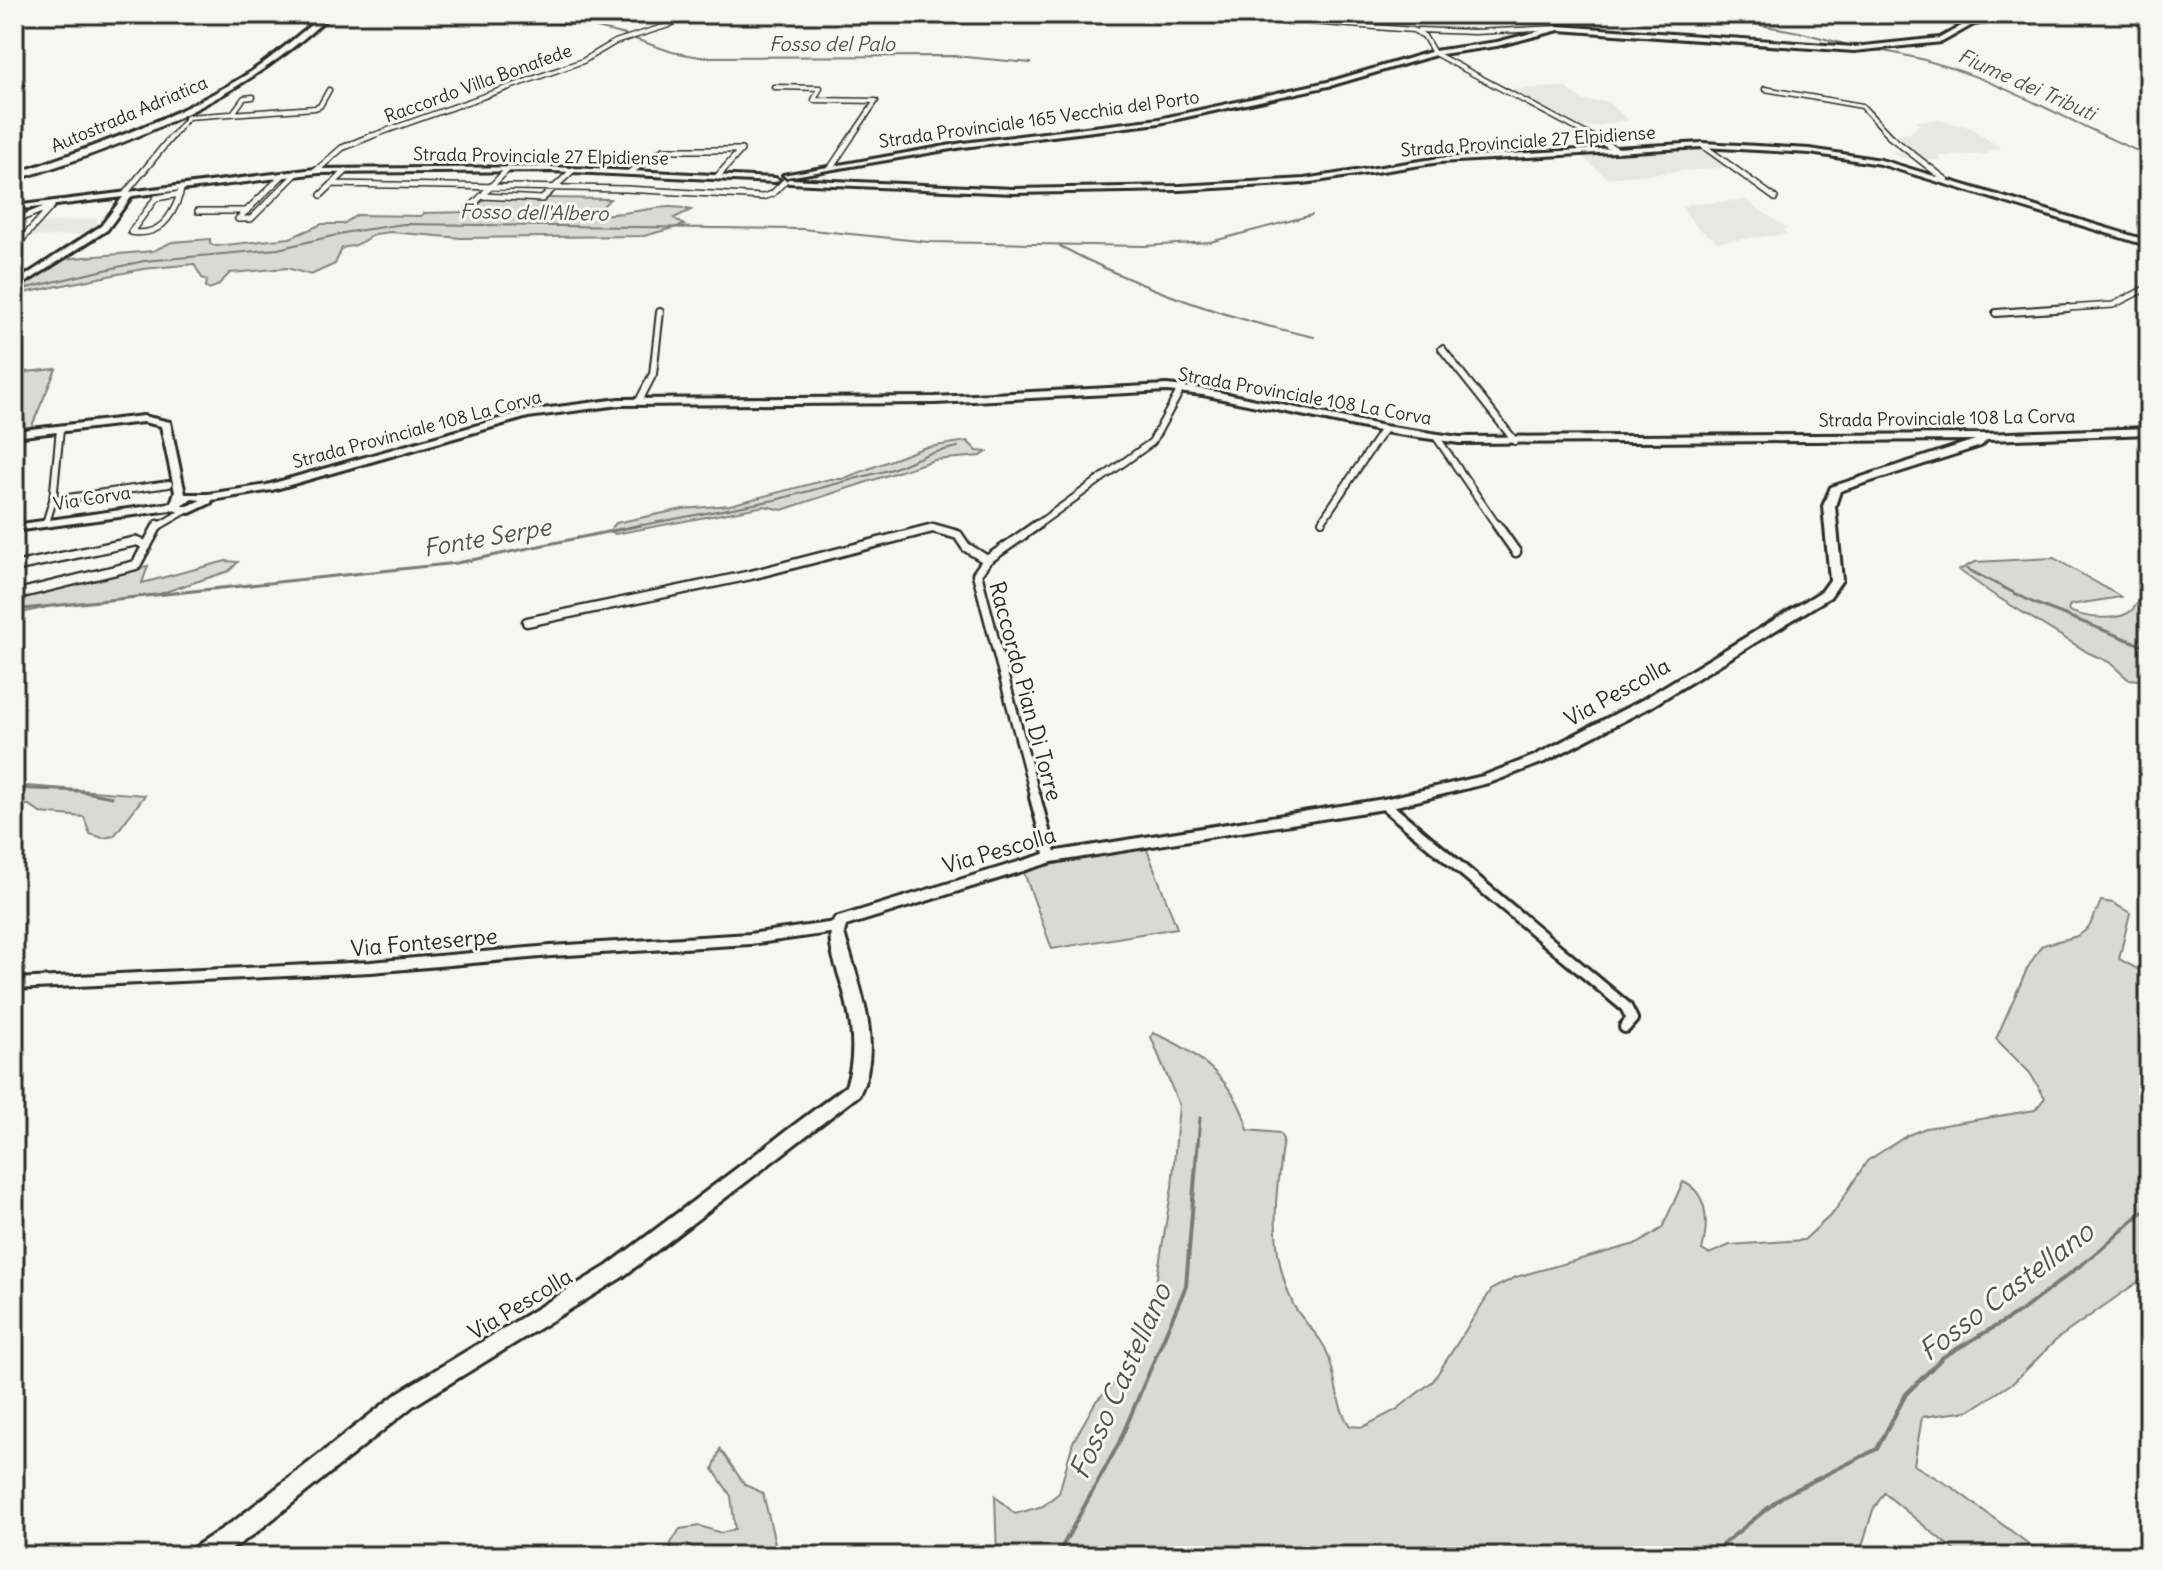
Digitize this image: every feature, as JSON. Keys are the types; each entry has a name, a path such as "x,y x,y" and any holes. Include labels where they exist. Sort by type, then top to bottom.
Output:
{"highway":[{"name":"Autostrada Adriatica","path":"14,175 143,124 191,101 236,76 319,14"},
{"name":"Autostrada Adriatica","path":"14,175 140,131 213,97 265,65 328,14"}],"street":[{"path":"567,14 665,19"},
{"path":"643,18 648,14"},
{"name":"Raccordo Villa Bonafede","path":"320,170 342,148 357,141 583,61 615,42 669,25 689,14"},
{"path":"1209,14 1413,30 1474,32 1559,28"},
{"path":"1913,14 1967,24"},
{"name":"Strada Provinciale 165 Vecchia del Porto","path":"786,180 801,171 963,145 1159,121 1327,85 1434,53 1497,44 1559,28 1854,49 1942,40 1967,24 2033,14"},
{"path":"1413,30 1424,36 1434,53 1617,150"},
{"path":"774,87 820,88 814,100 876,101 832,166"},
{"path":"1765,89 1864,107 1872,121 1885,133 1946,180"},
{"path":"15,286 104,228 188,117 318,107 329,90"},
{"path":"233,113 244,98 253,97"},
{"path":"1702,145 1775,198"},
{"name":"Strada Provinciale 27 Elpidiense","path":"14,208 180,191 320,170 573,170 1013,191 1192,188 1304,181 1440,160 1702,145 1838,154 1881,162 2149,244"},
{"path":"630,172 663,150 741,150 717,177"},
{"path":"469,209 508,169"},
{"path":"482,196 542,199 573,170"},
{"path":"321,195 346,171"},
{"path":"284,174 238,219 251,219 297,173"},
{"path":"332,184 556,187 766,197 786,180"},
{"path":"180,191 177,205 161,228 143,234 133,233 132,230 156,198 180,191"},
{"path":"262,196 275,196"},
{"path":"14,221 54,205"},
{"path":"14,248 54,205"},
{"path":"198,211 247,211"},
{"path":"1996,313 2117,304 2149,287"},
{"path":"639,401 653,374 660,312"},
{"path":"1442,349 1515,441"},
{"name":"Strada Provinciale 108 La Corva","path":"206,500 302,479 527,414 639,401 935,400 1181,389 1437,438 1515,441 1984,437 2149,431"},
{"name":"Raccordo Pian Di Torre","path":"1051,857 977,574 987,560 1152,442 1181,389"},
{"path":"14,434 143,419 166,424 180,502"},
{"path":"46,523 53,500 60,429"},
{"path":"1322,521 1384,429"},
{"name":"Via Pescolla","path":"201,1556 245,1527 406,1399 614,1272 853,1090 861,1075 863,1044 836,927 850,917 1051,857 1384,804 1467,785 1539,759 1647,703 1826,594 1836,580 1829,506 1835,489 1977,444 1984,437"},
{"path":"1437,438 1516,552"},
{"path":"53,500 169,484"},
{"name":"Via Corva","path":"14,528 206,500"},
{"path":"133,542 143,536 151,523 180,502"},
{"path":"14,595 126,569 139,561 150,533 180,502"},
{"path":"527,622 751,575 933,528 958,535 966,547 987,560"},
{"path":"14,567 133,542 144,542 147,546"},
{"path":"1384,804 1626,1007 1632,1019 1625,1027"},
{"name":"Via Fonteserpe","path":"14,984 371,967 551,951 750,939 836,927"}],"shaded area":[{"path":"1564,87 1584,101 1606,101 1629,120 1585,128 1510,89"},
{"path":"1939,120 1969,127 2002,149 1985,150 1990,154 1938,156 1941,160 1901,158 1892,152 1906,151 1888,137 1910,133 1920,124 1915,121"},
{"path":"1701,148 1728,167 1607,178 1579,154"},
{"path":"487,197 610,199 597,212 602,214 669,207 691,210 674,218 684,225 644,236 461,238 390,232 375,234 356,245 342,248 335,264 311,275 287,268 230,273 217,286 209,289 206,287 207,280 202,278 194,264 143,269 14,295 14,287 63,259 153,251 172,242 210,239 210,244 216,246 290,238 322,224 343,224 357,215 421,216 424,213 471,212"},
{"path":"1745,200 1787,228 1783,229 1786,234 1718,242 1697,227 1682,208 1688,204"},
{"path":"98,218 94,232 89,234 31,237 41,223"},
{"path":"56,369 31,428 14,431 14,396 26,372"},
{"path":"967,441 977,451 987,452 981,456 934,460 782,510 765,506 615,534 610,530 616,523 683,509 730,505 830,479 842,479 923,448"},
{"path":"2054,558 2121,597 2070,605 2068,610 2074,613 2100,618 2118,617 2131,611 2149,592 2149,681 2128,679 2109,662 1991,593 1959,570 1975,562"},
{"path":"226,561 238,562 229,571 156,595 51,606 14,615 14,598 148,566 142,583"},
{"path":"14,785 145,795 114,836 103,838 90,834 84,817 40,813 29,805 14,805"},
{"path":"1146,847 1177,928 1052,949 1023,870"},
{"path":"2101,901 2113,903 2130,913 2119,959 2149,975 2149,1274 2057,1339 2014,1382 1969,1411 1922,1417 1914,1465 1953,1488 2045,1556 1961,1556 1884,1493 1873,1510 1859,1556 997,1556 995,1496 1015,1514 1043,1506 1059,1493 1073,1442 1096,1401 1121,1377 1139,1349 1152,1307 1172,1187 1179,1105 1151,1037 1153,1033 1185,1049 1213,1070 1235,1097 1248,1130 1279,1133 1283,1139 1276,1222 1285,1284 1297,1311 1325,1348 1345,1418 1350,1426 1363,1427 1396,1410 1433,1381 1492,1289 1516,1277 1639,1243 1662,1228 1683,1182 1692,1187 1702,1202 1706,1221 1702,1250 1709,1254 1730,1245 1804,1240 1834,1212 1867,1161 1908,1135 1926,1128 2035,1110 2045,1098 2030,1073 1996,1039 2027,969 2041,946 2079,935 2090,925"},
{"path":"720,1449 745,1485 763,1493 778,1556 671,1556 671,1543 680,1529 700,1526 721,1533 735,1529 731,1496 713,1469"}],"waterway":[{"name":"Fosso del Palo","path":"202,14 241,19 308,15"},
{"name":"Fosso del Palo","path":"439,14 589,26 626,35"},
{"name":"Fiume dei Tributi","path":"1700,14 1799,32 1856,47"},
{"name":"Fosso del Palo","path":"635,39 672,52 700,57 954,56 1031,63"},
{"name":"Fiume dei Tributi","path":"1871,49 1910,56 1981,79 2149,156"},
{"name":"Fosso dell'Albero","path":"14,291 144,261 278,249 349,232 404,224 802,229 929,242 1144,246 1210,242 1312,215"},
{"name":"Fosso dell'Albero","path":"1060,246 1152,289 1248,321 1314,337"},
{"name":"Fonte Serpe","path":"632,527 775,500 892,469 928,454 958,447"},
{"name":"Fonte Serpe","path":"14,610 457,563 641,525"},
{"name":"Fosso Castellano","path":"1967,569 2034,603 2149,648"},
{"name":"Fonte Serpe","path":"14,788 80,791 112,797"},
{"name":"Fosso Castellano","path":"1198,1141 1200,1118"},
{"name":"Fosso Castellano","path":"1057,1556 1118,1445 1186,1286 1198,1139"},
{"name":"Fosso Castellano","path":"1708,1556 1783,1496 1877,1449 1906,1394 1943,1357 2020,1312 2099,1251 2149,1206"}]}
